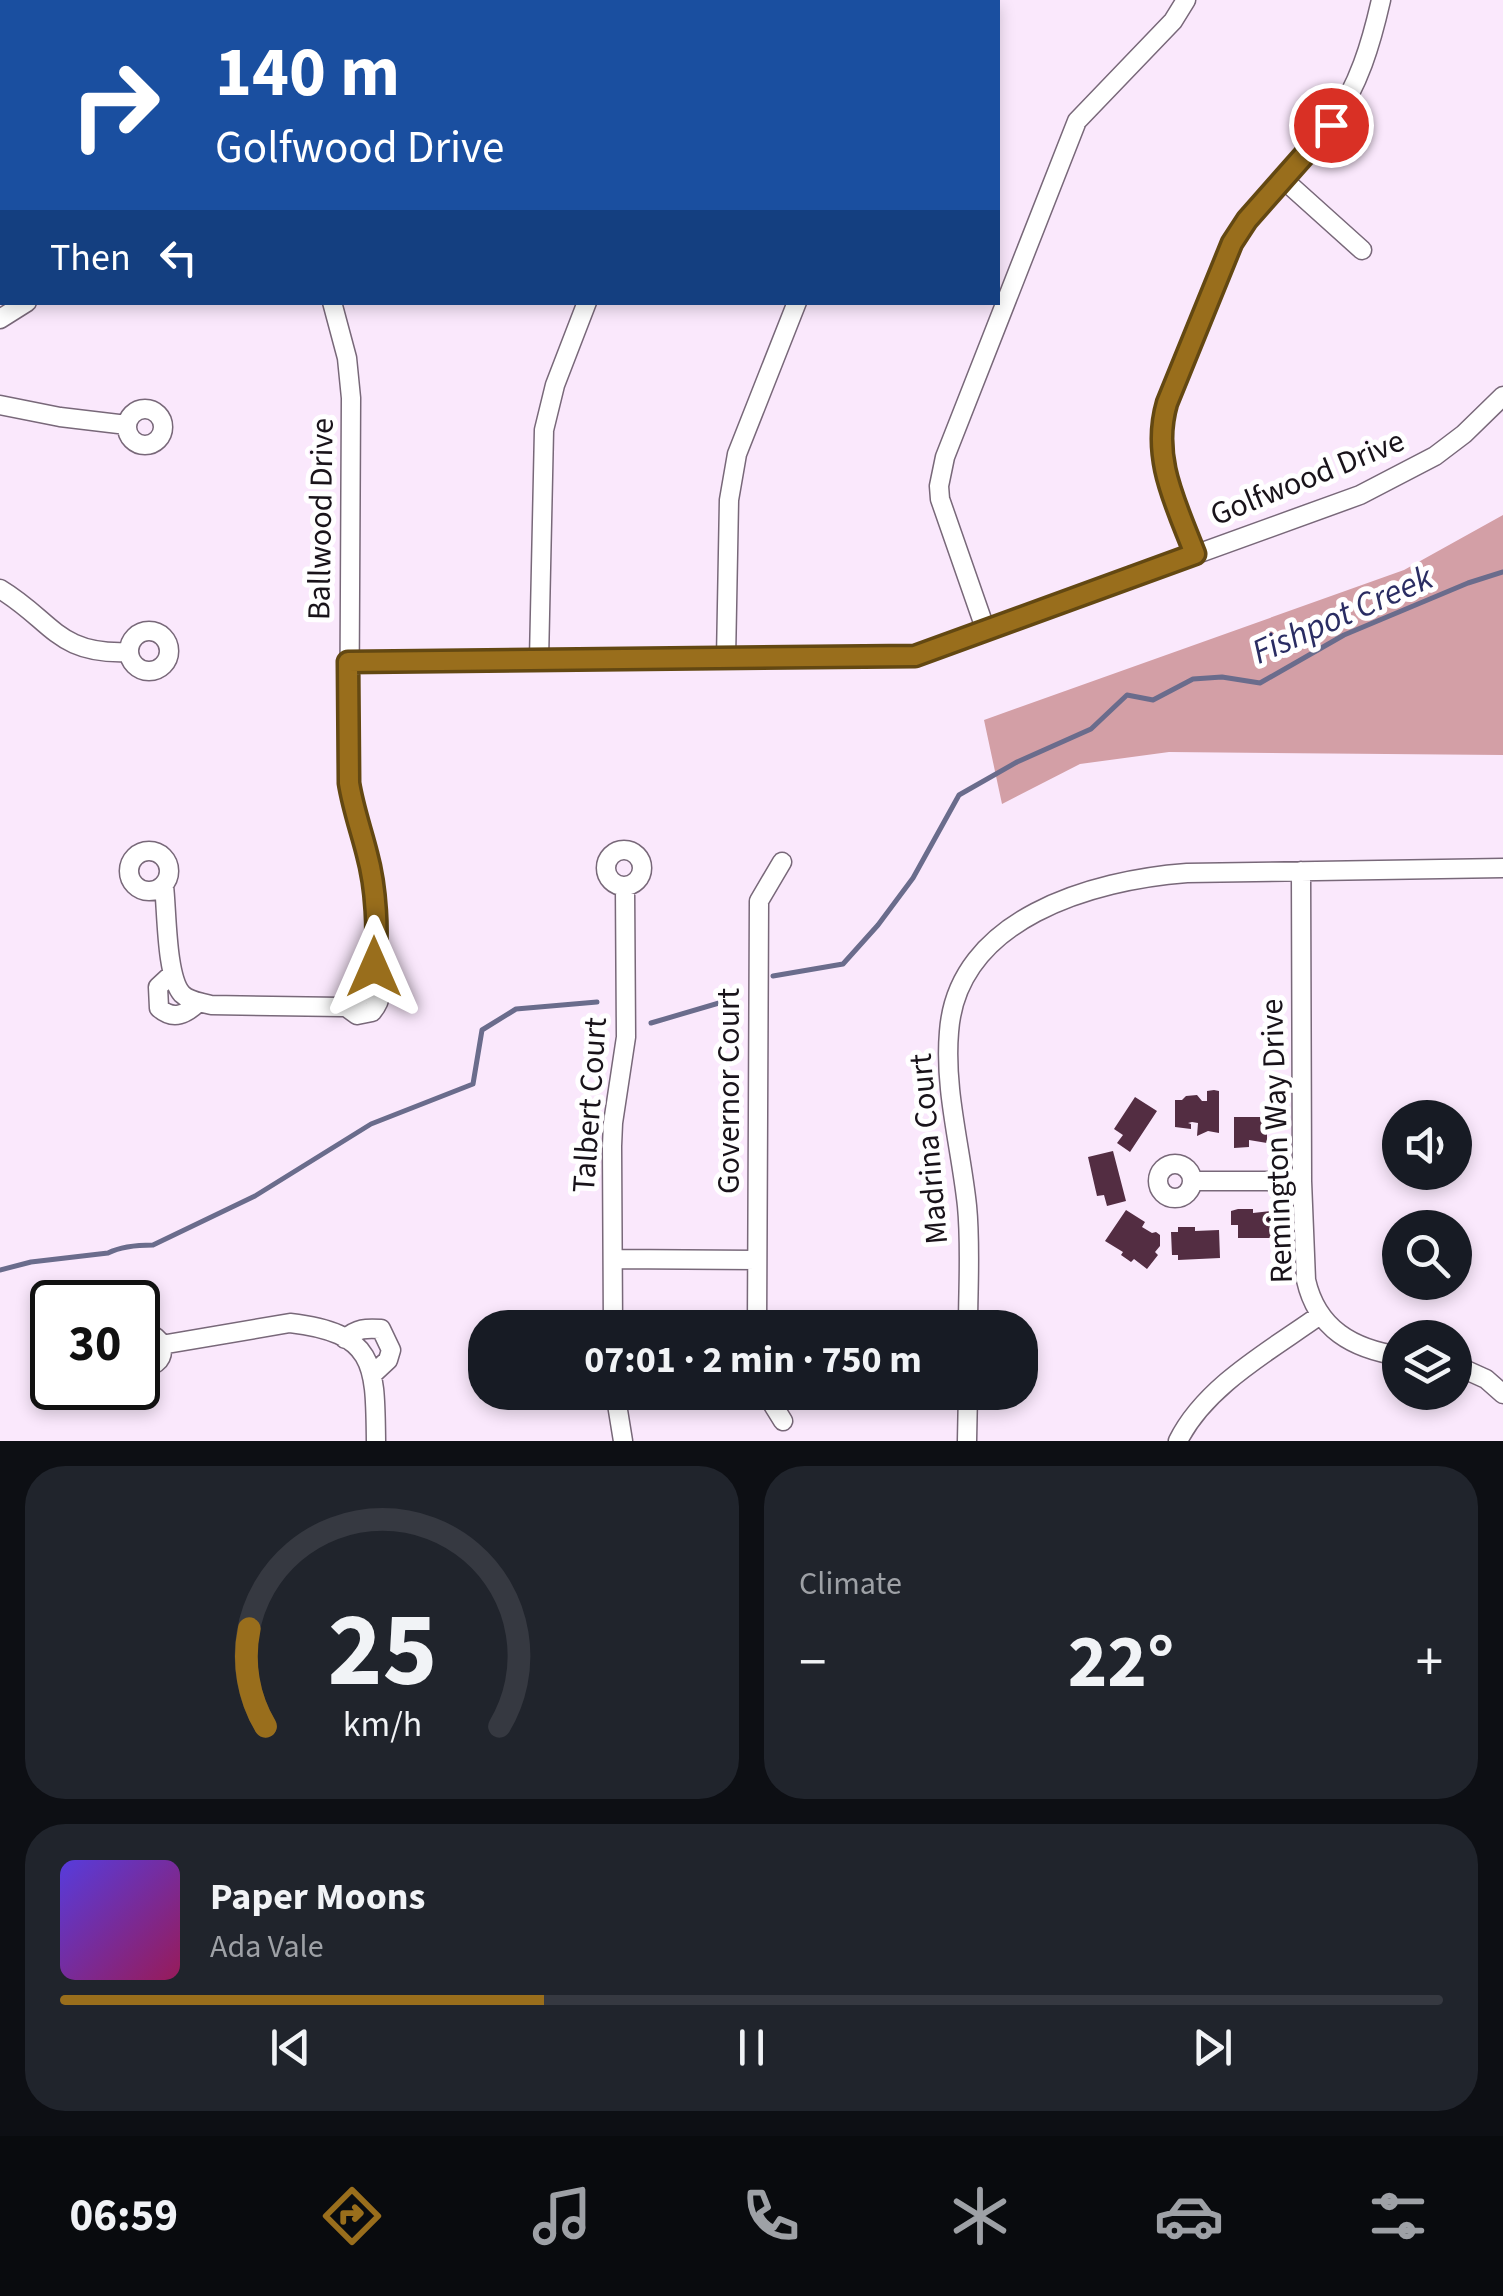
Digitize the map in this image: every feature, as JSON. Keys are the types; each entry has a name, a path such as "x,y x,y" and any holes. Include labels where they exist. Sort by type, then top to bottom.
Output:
{"street":[{"path":"986,631 940,499 944,456 1077,121 1173,21 1186,0"},
{"path":"1195,554 1166,479 1160,441 1162,421 1227,253 1247,220 1331,125 1346,102 1367,54 1381,0"},
{"path":"1284,179 1362,250"},
{"path":"0,319 22,305"},
{"name":"Ballwood Drive","path":"164,886 172,974 158,987 159,1008 165,1013 176,1016 199,1002 346,1007 353,1006 368,989 376,941 374,895 349,783 350,378 333,305"},
{"path":"539,660 544,430 586,305"},
{"path":"726,659 731,478 796,305"},
{"name":"Golfwood Drive","path":"348,662 915,656 1360,495 1405,474 1448,446 1503,396"},
{"path":"0,406 126,425"},
{"path":"0,589 71,644 100,652 128,652"},
{"name":"Governor Court","path":"757,1310 760,901 782,862"},
{"name":"Madrina Court","path":"968,1310 968,1209 950,1081 948,1035 959,990 986,948 1024,918 1088,891 1128,880 1187,873 1503,868"},
{"name":"Remington Way Drive","path":"1301,871 1306,1280 1320,1315 1333,1329 1356,1344 1382,1353"},
{"name":"Talbert Court","path":"613,1310 613,1123 626,1038 625,887"},
{"path":"172,974 183,995 199,1002"},
{"path":"1192,1181 1302,1181"},
{"path":"613,1259 757,1260"},
{"path":"1178,1441 1205,1400 1320,1315"},
{"path":"160,1357 161,1344 290,1323 345,1338 366,1358 373,1374 376,1441"},
{"path":"345,1338 355,1330 382,1329 392,1350 388,1360 373,1374"},
{"path":"1472,1372 1500,1385"},
{"path":"618,1410 624,1441"},
{"path":"777,1410 783,1421"},
{"path":"968,1410 968,1441"}],"shaded area":[{"path":"1503,515 1503,755 1169,752 1080,764 1002,804 984,720 1404,570"}],"building":[{"path":"1207,1091 1219,1091 1219,1133 1208,1131 1197,1136 1198,1123 1192,1122 1188,1123 1191,1129 1175,1127 1175,1100 1197,1095 1207,1101"},
{"path":"1135,1097 1157,1111 1130,1152 1117,1143 1123,1135 1114,1129"},
{"path":"1234,1117 1267,1117 1267,1143 1249,1140 1249,1147 1234,1148"},
{"path":"1113,1151 1126,1201 1107,1206 1104,1195 1097,1196 1088,1157"},
{"path":"1253,1209 1253,1213 1271,1211 1271,1238 1238,1238 1238,1225 1231,1225 1231,1211"},
{"path":"1126,1210 1145,1222 1142,1227 1160,1235 1160,1246 1155,1252 1158,1255 1147,1269 1134,1259 1131,1262 1105,1241"},
{"path":"1178,1227 1219,1230 1220,1258 1178,1260 1178,1255 1172,1255 1171,1232 1178,1232"}],"waterway":[{"name":"Fishpot Creek","path":"773,976 843,964 913,878 959,795 1017,762 1091,729 1127,695 1153,700 1193,679 1222,677 1260,683 1344,635 1503,572"},
{"path":"651,1023 736,998"},
{"path":"0,1270 153,1245 255,1196 371,1124 473,1084 482,1030 516,1009 597,1002"}],"route":[{"path":"374,967 374,895 349,783 348,662 915,656 1195,554 1166,479 1160,441 1167,403 1232,243 1247,220 1331,125"}]}
